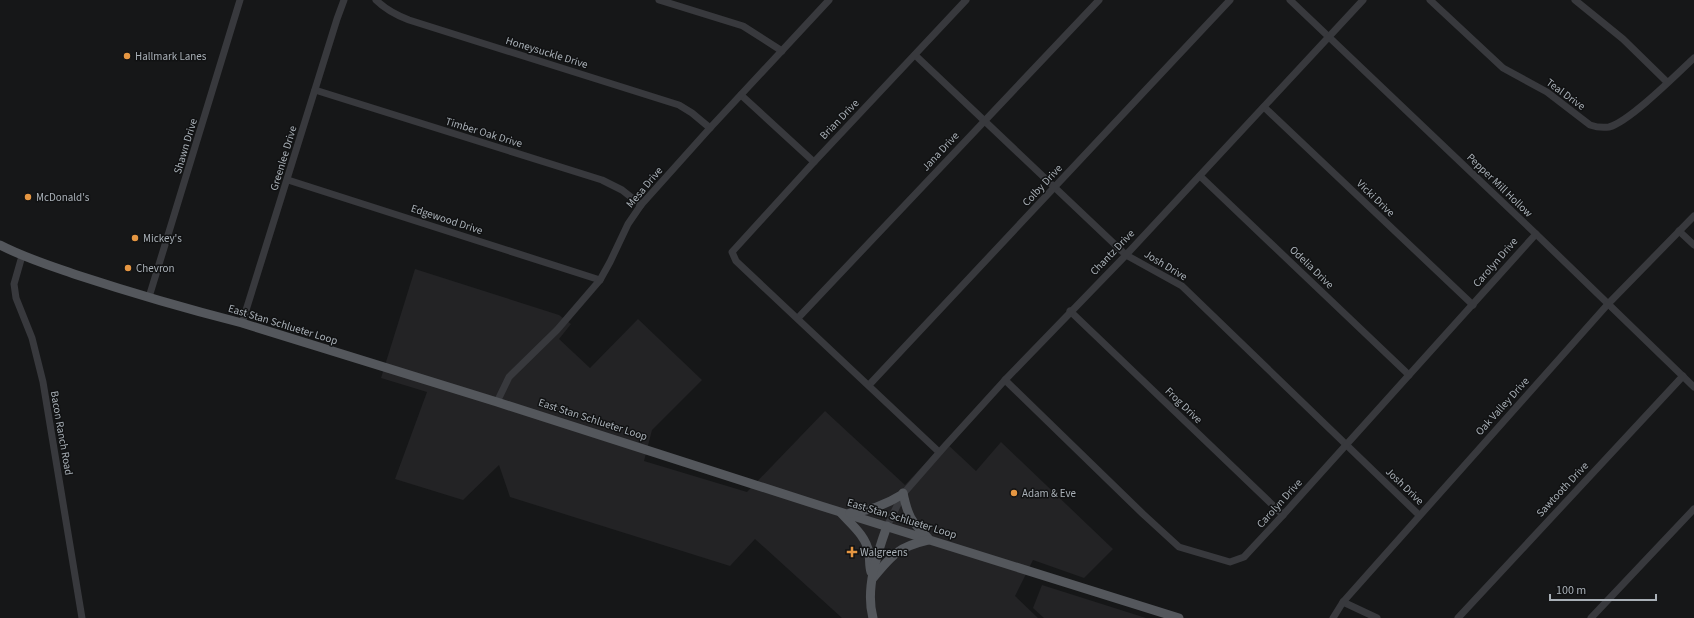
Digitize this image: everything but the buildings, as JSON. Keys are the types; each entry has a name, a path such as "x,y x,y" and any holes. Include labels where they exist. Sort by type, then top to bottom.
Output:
{"main road":[{"name":"East Stan Schlueter Loop","path":"0,245 22,256 149,297 242,323 497,402 1179,618"},
{"path":"842,512 862,512 893,500 903,493 908,515 914,524 929,539"},
{"path":"842,512 861,534 867,546 872,579"},
{"path":"873,618 870,599 872,579 877,553 887,526"},
{"path":"872,579 895,553 910,544 929,539"}],"street":[{"name":"Shawn Drive","path":"149,297 240,0"},
{"name":"Greenlee Drive","path":"242,323 344,0"},
{"name":"Honeysuckle Drive","path":"376,0 385,9 408,20 679,105 692,113 710,128"},
{"path":"659,0 743,26 782,51"},
{"name":"Mesa Drive","path":"497,402 509,377 557,330 600,280 628,224 641,205 829,0"},
{"name":"Brian Drive","path":"798,318 736,261 732,255 732,252 966,0"},
{"name":"Jana Drive","path":"798,318 1099,0"},
{"name":"Colby Drive","path":"869,385 1230,0"},
{"name":"Pepper Mill Hollow","path":"1290,0 1694,387"},
{"name":"Chantz Drive","path":"887,526 903,493 1005,380 1070,311 1126,255 1363,0"},
{"name":"Teal Drive","path":"1430,0 1503,68 1547,92 1590,125 1599,127 1608,127 1625,118 1694,58"},
{"path":"1575,0 1623,39 1667,82"},
{"name":"Josh Drive","path":"915,55 1126,255 1182,286 1419,515"},
{"name":"Timber Oak Drive","path":"315,90 602,180 622,190 641,205"},
{"path":"741,95 814,162"},
{"name":"Vicki Drive","path":"1264,107 1473,305"},
{"name":"Odelia Drive","path":"1200,176 1409,375"},
{"name":"Edgewood Drive","path":"288,180 600,280"},
{"name":"Oak Valley Drive","path":"1333,618 1343,602 1419,515 1608,304 1694,216"},
{"path":"1679,231 1694,245"},
{"name":"Carolyn Drive","path":"1005,380 1143,514 1180,547 1230,562 1244,557 1536,234"},
{"name":"Bacon Ranch Road","path":"22,256 14,284 16,298 32,338 43,382 82,618"},
{"name":"Frog Drive","path":"1070,311 1283,515"},
{"path":"798,318 940,452"},
{"name":"Sawtooth Drive","path":"1458,618 1683,376"},
{"path":"1591,618 1694,509"},
{"path":"1343,602 1377,618"}],"shaded area":[{"path":"415,269 559,315 571,324 559,339 590,368 638,319 702,380 652,430 644,461 747,492 825,411 905,485 945,442 976,471 1001,442 1113,549 1084,578 1033,560 1015,596 1038,618 842,618 755,539 730,566 510,497 499,465 463,500 395,479 427,392 381,378"},
{"path":"1042,585 1146,618 1044,618 1033,608"}],"place":[{"name":"Hallmark Lanes","path":"127,56"},
{"name":"McDonald's","path":"28,197"},
{"name":"Mickey's","path":"135,238"},
{"name":"Chevron","path":"128,268"},
{"name":"Adam & Eve","path":"1014,493"},
{"name":"Walgreens","path":"852,552"}]}
